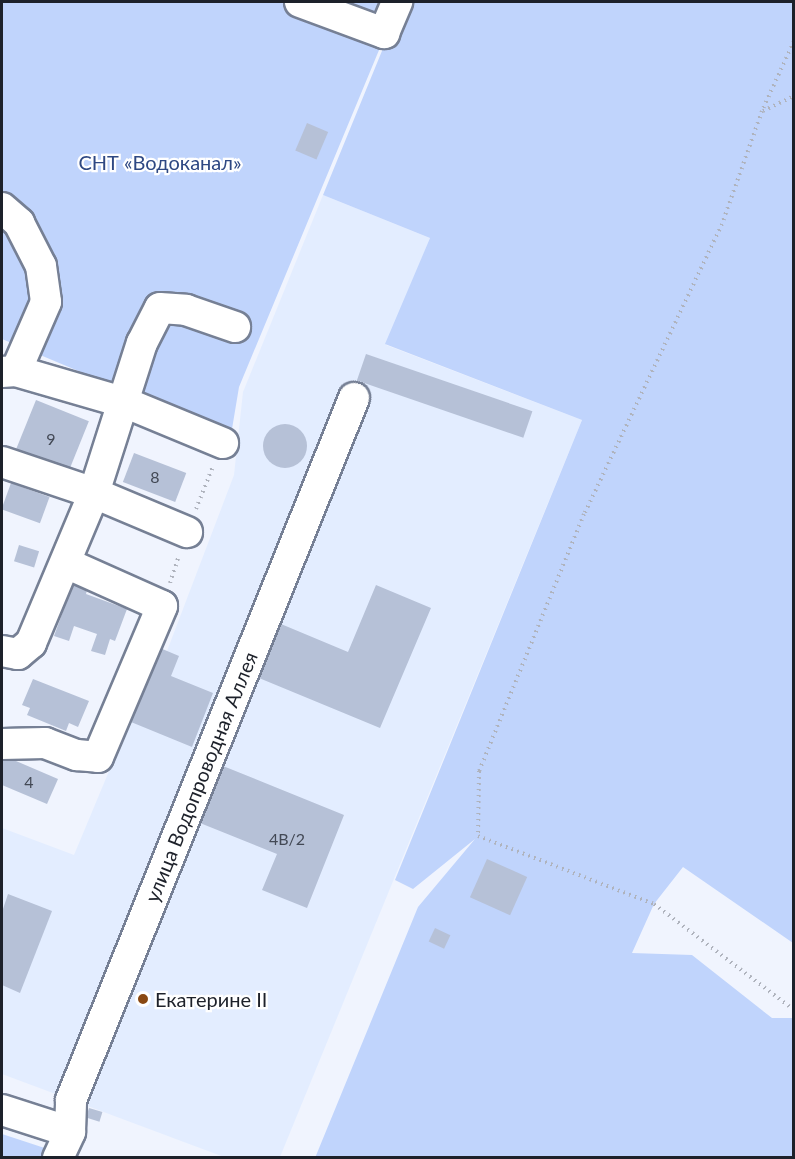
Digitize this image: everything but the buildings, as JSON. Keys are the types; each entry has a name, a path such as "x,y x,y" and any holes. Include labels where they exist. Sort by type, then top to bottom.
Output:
{"street":[{"path":"300,2 384,33 397,2"},
{"path":"2,208 19,223 41,266 46,302 8,372 126,403 223,443"},
{"path":"2,651 18,654 31,643 94,493 126,403 141,343 160,308 186,310 235,327"},
{"name":"улица Водопроводная Аллея","path":"64,1145 71,1100 354,398"},
{"path":"2,462 94,493 187,531"},
{"path":"2,744 45,743 77,755 98,757 162,606 66,563"},
{"path":"2,1110 64,1145"}],"path":[{"path":"794,41 762,111 722,224 584,514 478,771 478,836 654,904 794,1010"},
{"path":"762,111 794,96"}],"shaded area":[{"path":"323,195 430,238 386,345 582,420 280,1157 224,1157 2,1074 2,828 74,855 160,649 167,651 234,475 243,392"}],"green space":[{"name":"СНТ «Водоканал»","path":"2,2 399,2 239,387 231,435 2,339"},
{"path":"402,2 793,2 793,943 683,867 654,904 632,953 692,955 772,1018 793,1018 793,1157 315,1158 418,907 475,839 413,889 395,880 582,420 385,344 430,238 323,195"},
{"path":"2,1134 72,1157 2,1157"}],"place":[{"name":"Екатерине II","path":"143,999"}]}
